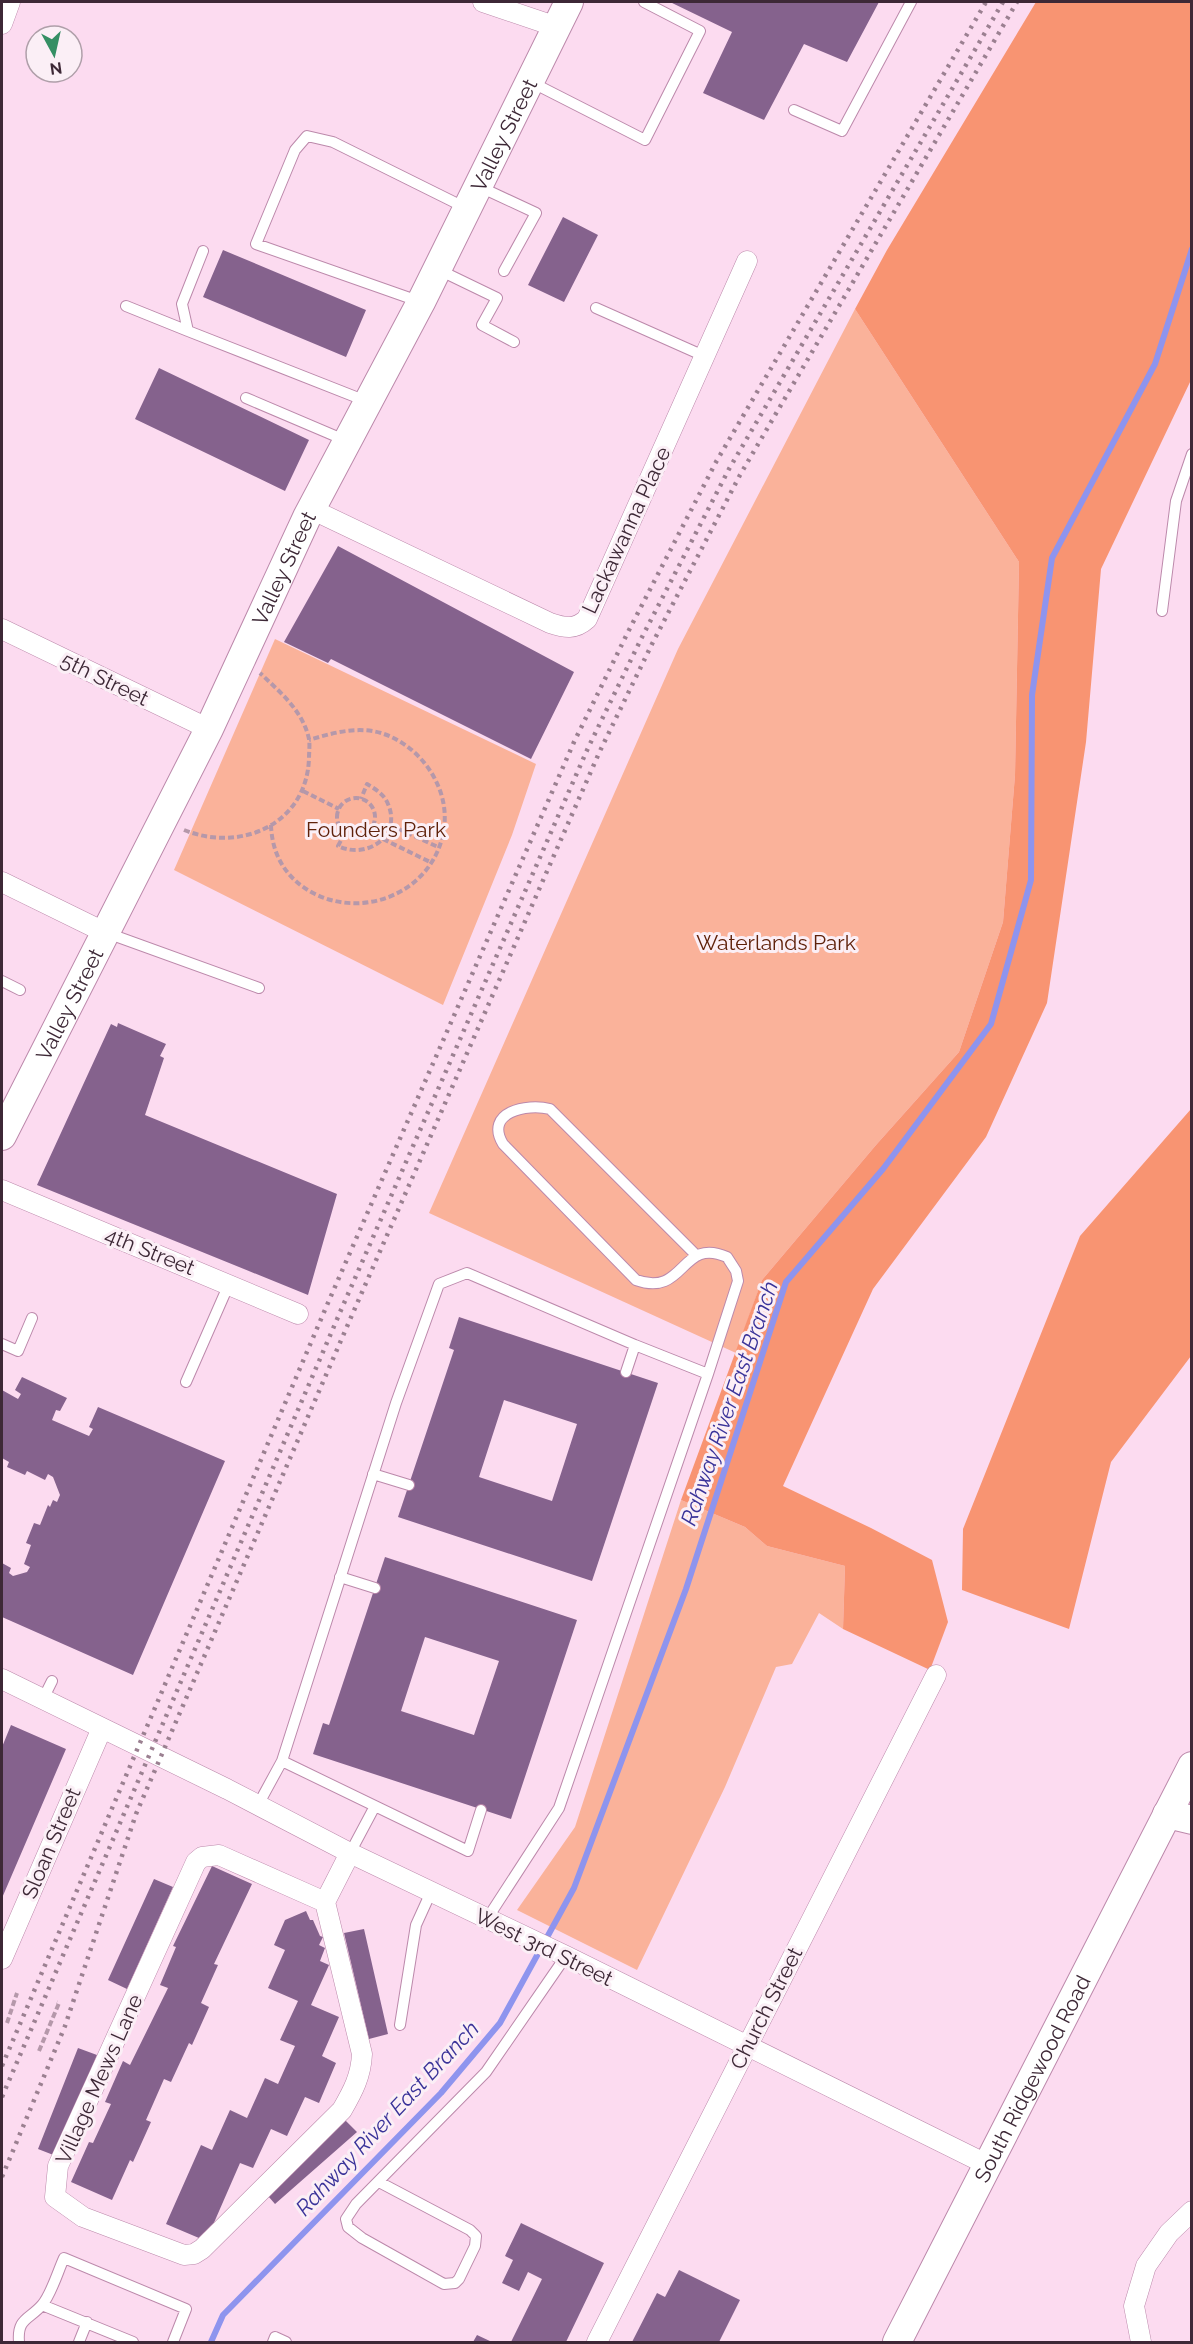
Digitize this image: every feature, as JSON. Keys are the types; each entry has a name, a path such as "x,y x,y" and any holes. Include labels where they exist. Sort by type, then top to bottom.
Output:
{"main road":[{"name":"Valley Street","path":"2,1136 209,729 311,509 421,302 569,2"},
{"name":"South Ridgewood Road","path":"897,2343 988,2165 1179,1817 1191,1766"}],"street":[{"path":"2,21 10,2"},
{"path":"483,2 557,27"},
{"name":"Lackawanna Place","path":"311,509 550,623 564,627 579,626 587,619 747,261"},
{"name":"5th Street","path":"2,629 209,729"},
{"path":"2,882 106,933"},
{"name":"4th Street","path":"2,1190 298,1314"},
{"name":"Church Street","path":"597,2343 936,1675"},
{"name":"West 3rd Street","path":"2,1679 350,1853 988,2165"},
{"name":"Sloan Street","path":"2,1958 102,1728"},
{"path":"325,1902 350,1853"},
{"name":"Village Mews Lane","path":"219,1855 325,1902 362,2054 356,2088 342,2110 202,2249 194,2254 184,2255 82,2217 55,2197 58,2166 196,1862 202,1857 219,1855"},
{"path":"1141,2343 1134,2306 1146,2266 1169,2233 1191,2211"}],"lane":[{"path":"794,110 842,131 911,2"},
{"path":"530,82 645,140 700,31 648,4"},
{"path":"421,302 256,244 295,150 307,136 333,142 404,178 536,213 504,272"},
{"path":"188,331 182,304 203,251"},
{"path":"437,269 497,298 482,325 514,342"},
{"path":"126,306 369,402"},
{"path":"596,308 704,356"},
{"path":"246,398 348,441"},
{"path":"1162,610 1176,501 1191,454"},
{"path":"106,933 259,988"},
{"path":"2,981 20,990"},
{"path":"487,1919 559,1808 738,1281 736,1271 727,1257 708,1252 696,1255 670,1280 654,1284 636,1280 502,1144 501,1122 510,1112 520,1107 550,1109 696,1255"},
{"path":"258,1805 282,1761 396,1403 438,1284 467,1273 708,1374"},
{"path":"186,1382 229,1284"},
{"path":"2,1344 18,1351 32,1318"},
{"path":"626,1372 635,1345"},
{"path":"373,1474 409,1485"},
{"path":"340,1577 375,1588"},
{"path":"43,1699 52,1681"},
{"path":"282,1761 468,1851 482,1810"},
{"path":"350,1853 375,1806"},
{"path":"400,2025 416,1924 431,1892"},
{"path":"379,2182 470,2230 476,2236 475,2246 455,2283 444,2284 362,2238 348,2227 346,2218 349,2213 379,2182 486,2073 564,1956"},
{"path":"19,2343 19,2334 24,2319 42,2305 64,2258 186,2309 173,2343"},
{"path":"42,2305 133,2343"},
{"path":"79,2343 87,2322"},
{"path":"273,2343 275,2337 286,2343"}],"path":[{"path":"180,829 214,839 243,836 271,825 288,813 303,791 308,767 309,740 299,715 286,697 260,673"},
{"path":"271,825 276,853 290,876 307,890 325,899 343,903 366,904 386,900 404,890 420,876 438,847 444,828 443,807 429,766 414,752 399,741 381,733 364,731 336,732 309,740"},
{"path":"345,833 339,846 346,850 360,851 372,848 383,839 390,825 388,804 380,793 367,784 361,799"},
{"path":"303,791 339,809"},
{"path":"361,799 372,807 373,825 369,831 359,836 345,833 337,820 339,809 348,800 361,799"},
{"path":"390,825 438,847"},
{"path":"383,839 430,862"},
{"path":"7,2023 17,1993"},
{"path":"39,2050 59,2003 57,2002"}],"green space":[{"name":"Waterlands Park","path":"855,309 1019,562 1015,775 1003,922 959,1052 876,1145 762,1280 736,1353 429,1213 678,649"},
{"name":"Founders Park","path":"275,639 536,764 512,835 443,1005 174,870"},
{"path":"681,1500 745,1527 767,1546 845,1566 843,1629 819,1613 792,1664 776,1667 725,1787 637,1970 517,1910 575,1827"}],"shaded area":[{"path":"1036,2 1191,2 1191,380 1101,569 1086,742 1047,1003 986,1137 873,1289 783,1486 932,1560 948,1622 930,1670 843,1629 845,1566 767,1546 745,1527 681,1500 762,1280 876,1145 959,1052 1003,922 1015,775 1019,562 855,309 887,250"},
{"path":"1191,1109 1191,1356 1111,1462 1069,1629 962,1590 963,1529 1080,1236"}],"building":[{"path":"670,2 879,2 847,62 804,44 764,120 703,93 732,32"},
{"path":"563,217 598,235 564,302 528,285"},
{"path":"223,250 366,310 346,357 203,297"},
{"path":"159,368 309,440 285,491 135,419"},
{"path":"338,546 574,672 531,759 331,659 328,663 284,642"},
{"path":"118,1023 166,1044 160,1056 164,1058 145,1115 337,1194 308,1295 37,1185 111,1024 117,1027"},
{"path":"459,1317 658,1383 592,1581 398,1517 454,1350 449,1348","holes":["504,1400 577,1424 552,1501 479,1477"]},
{"path":"22,1377 67,1398 60,1411 56,1410 52,1420 89,1436 93,1429 89,1427 98,1407 225,1461 133,1675 2,1617 2,1563 11,1568 9,1573 13,1576 27,1572 30,1567 24,1564 31,1545 26,1543 34,1523 40,1525 48,1505 50,1507 53,1500 57,1502 60,1495 53,1477 48,1474 45,1480 27,1471 25,1475 7,1467 9,1462 2,1458 2,1390 18,1399 21,1394 15,1390"},
{"path":"385,1557 577,1620 511,1819 313,1754 323,1723 329,1725","holes":["425,1637 499,1661 474,1735 401,1711"]},
{"path":"11,1725 66,1749 2,1898 2,1747"},
{"path":"212,1866 252,1884 214,1964 218,1965 201,2003 209,2007 192,2045 189,2043 171,2082 164,2079 146,2120 151,2122 112,2200 71,2182 89,2142 93,2143 111,2104 105,2102 123,2061 130,2065 168,1988 160,1985 176,1947 173,1946"},
{"path":"154,1879 173,1887 127,1989 108,1980"},
{"path":"306,1911 320,1936 323,1937 319,1945 325,1948 320,1961 329,1965 311,2005 339,2017 322,2056 336,2063 319,2103 305,2097 287,2136 271,2129 253,2168 240,2163 206,2241 166,2224 201,2145 212,2150 230,2110 247,2118 265,2078 278,2084 295,2046 280,2040 298,2001 268,1988 285,1950 274,1945 285,1920"},
{"path":"364,1929 388,2034 369,2039 344,1933"},
{"path":"78,2048 97,2055 56,2156 38,2149"},
{"path":"343,2118 357,2132 275,2204 262,2189"},
{"path":"521,2223 604,2263 566,2342 511,2342 542,2279 528,2272 519,2291 502,2283 513,2260 505,2256"},
{"path":"679,2270 740,2300 719,2342 632,2342 657,2293 665,2297"},
{"path":"477,2335 492,2342 473,2342"}],"waterway":[{"name":"Rahway River East Branch","path":"211,2342 223,2315 441,2093 500,2023 574,1888 686,1589 786,1282 883,1169 991,1024 1031,880 1032,695 1052,558 1155,364 1192,249"}],"railway":[{"path":"2,2066 327,1305 574,742 716,462 986,2"},
{"path":"2,2097 341,1310 588,748 641,639 729,469 1003,2"},
{"path":"2,2177 65,2026 136,1814 599,753 652,644 740,475 1017,2"}]}
